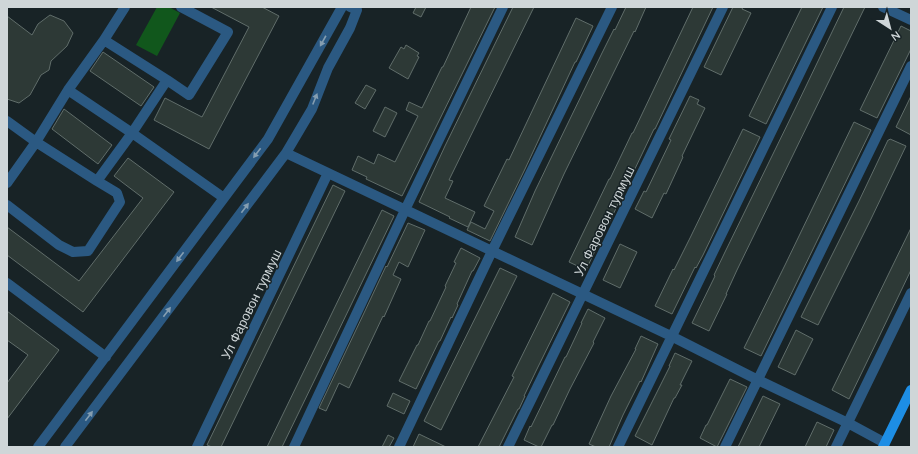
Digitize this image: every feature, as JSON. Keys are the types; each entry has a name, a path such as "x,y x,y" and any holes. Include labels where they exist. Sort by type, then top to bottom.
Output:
{"main road":[{"path":"884,445 911,390"}],"street":[{"path":"7,183 36,142 68,90 104,40 125,7"},
{"path":"104,40 189,95 228,32 180,7"},
{"path":"38,447 268,140 342,7"},
{"path":"294,447 405,210 503,7"},
{"path":"399,447 492,251 612,7"},
{"name":"Ул Фаровон турмуш","path":"508,447 723,7"},
{"path":"618,447 673,337 832,7"},
{"path":"883,7 911,20"},
{"path":"65,447 286,153 312,109 328,68 350,28 356,8"},
{"path":"725,447 911,66"},
{"path":"97,181 132,133 167,80"},
{"path":"68,90 224,198"},
{"path":"7,122 117,193 120,202 88,251 73,252 59,245 7,205"},
{"path":"286,153 673,337 848,423 884,445"},
{"name":"Ул Фаровон турмуш","path":"197,447 328,173"},
{"path":"7,283 106,357"},
{"path":"836,447 911,293"}],"green space":[{"path":"157,7 169,7 180,13 157,56 136,45"}],"building":[{"path":"211,7 262,7 279,16 209,149 154,120 165,98 202,117 249,27"},
{"path":"416,7 426,7 421,17 413,13"},
{"path":"471,7 495,7 402,196 366,179 367,177 352,170 358,156 374,164 378,154 395,162 418,116 406,110 409,102 422,108"},
{"path":"513,7 534,7 449,180 453,181 445,198 475,212 468,227 419,202"},
{"path":"626,7 646,7 564,174 532,245 515,237 535,191"},
{"path":"693,7 713,7 586,270 569,262"},
{"path":"733,7 743,7 742,9 751,13 721,75 704,67"},
{"path":"802,7 823,7 766,124 749,116"},
{"path":"844,7 865,7 737,270 709,331 692,323"},
{"path":"50,15 64,21 73,33 67,46 51,61 49,70 41,75 30,95 19,103 7,99 7,16 32,35 38,24"},
{"path":"576,18 593,26 490,241 467,230 471,222 485,229 494,211 484,206 507,159 509,160"},
{"path":"901,26 911,31 911,49 877,118 860,110"},
{"path":"406,45 419,53 417,56 419,57 408,79 389,68 401,47 404,49"},
{"path":"103,52 154,87 141,106 90,71"},
{"path":"366,85 376,90 365,109 355,103"},
{"path":"690,96 699,100 697,104 705,108 666,194 664,193 652,218 635,209 644,191 646,192"},
{"path":"911,96 911,135 896,127"},
{"path":"385,107 397,113 385,137 373,131"},
{"path":"64,109 112,145 98,164 52,129"},
{"path":"854,122 871,130 761,356 744,348"},
{"path":"743,129 760,137 703,255 696,268 695,267 672,314 655,306"},
{"path":"890,139 906,146 818,325 801,317 888,140"},
{"path":"128,158 174,192 83,312 7,255 7,227 79,281 143,198 114,176"},
{"path":"333,185 345,191 221,447 212,447 207,445"},
{"path":"382,210 394,216 351,305 282,447 267,447"},
{"path":"408,223 425,230 408,267 399,262 393,275 401,279 384,317 383,316 349,388 339,383 326,411 319,408 386,266 387,267"},
{"path":"911,228 911,270 849,399 832,390"},
{"path":"620,244 637,252 620,288 603,280"},
{"path":"461,248 480,258 472,271 452,318 451,317 416,389 399,381 446,287 445,286 456,263 454,262"},
{"path":"500,268 517,276 441,430 424,421"},
{"path":"553,293 570,302 519,409 499,447 478,447 514,377 512,376"},
{"path":"588,309 605,318 553,425 541,447 539,447 524,440 566,357"},
{"path":"7,311 59,350 7,419 7,383 28,355 7,340"},
{"path":"796,330 813,339 795,375 778,367"},
{"path":"641,336 658,344 641,382 640,381 623,415 609,447 596,447 589,444 611,396 636,349"},
{"path":"675,353 692,361 680,385 682,385 674,398 652,445 635,436"},
{"path":"730,379 747,387 717,447 700,438"},
{"path":"393,393 410,401 404,414 387,406"},
{"path":"763,396 780,404 759,447 738,447"},
{"path":"817,422 834,430 826,447 805,447"},
{"path":"419,434 446,447 413,447"},
{"path":"388,435 394,438 389,447 382,447"}]}
